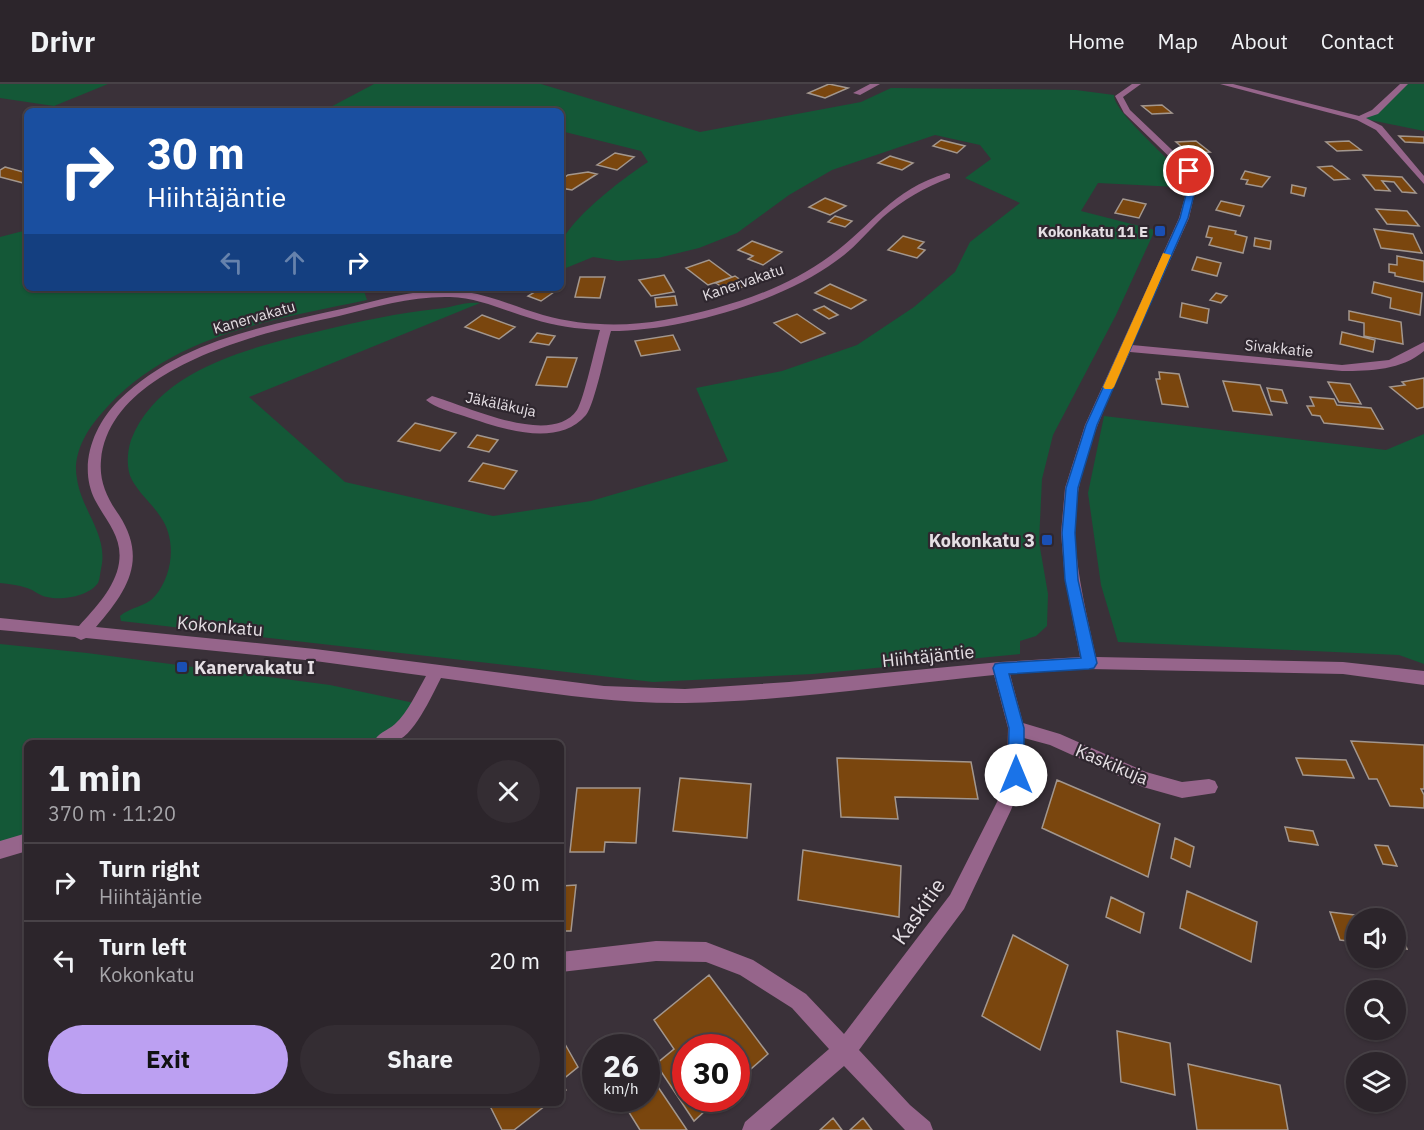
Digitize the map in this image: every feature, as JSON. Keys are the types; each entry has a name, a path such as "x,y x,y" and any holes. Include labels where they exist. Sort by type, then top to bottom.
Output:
{"street":[{"path":"857,93 876,84"},
{"path":"1224,84 1360,118 1379,128 1424,181"},
{"path":"1360,118 1375,112 1404,84"},
{"path":"1089,663 1072,580 1068,533 1072,488 1091,425 1184,218 1193,183 1189,171 1127,111 1119,96 1132,85"},
{"name":"Kanervakatu","path":"81,634 115,591 127,557 124,534 100,496 93,473 97,444 107,423 130,397 146,382 178,361 219,343 257,331 352,309 450,291 486,299 539,317 606,329 661,323 698,315 740,303 788,285 827,264 848,248 882,214 934,180 947,176"},
{"name":"Jäkäläkuja","path":"432,400 472,416 545,429 560,427 575,420 583,411 606,329"},
{"name":"Sivakkatie","path":"1126,348 1330,368 1354,368 1377,366 1400,360 1417,352 1424,345"},
{"name":"Kokonkatu","path":"0,624 81,634 315,655 437,670"},
{"name":"Hiihtäjäntie","path":"437,670 604,693 686,696 1000,668 1089,663 1343,668 1424,678"},
{"name":"Kaskitie","path":"753,1130 846,1049 957,902 1005,804 1016,775 1016,728 1000,668"},
{"path":"385,740 401,729 419,704 437,670"},
{"name":"Kaskikuja","path":"1016,728 1054,739 1143,779 1182,790 1209,787"},
{"path":"0,850 24,843"},
{"path":"564,963 656,951 706,952 746,967 799,1001 846,1049 902,1113 922,1130"}],"green space":[{"path":"0,84 108,84 54,106 0,98"},
{"path":"374,84 541,84 700,132 861,102 891,88 1076,90 1114,95 1116,103 1132,123 1182,177 1177,187 1098,183 1081,211 1155,230 1116,315 1053,435 1042,479 1039,542 1048,594 1047,626 1036,636 1020,641 1020,654 813,674 653,682 121,621 120,616 124,613 155,596 166,578 171,557 169,535 165,525 130,476 128,460 131,440 145,415 164,394 187,377 213,364 270,344 352,323 480,303 249,397 345,482 493,516 591,501 728,461 696,388 782,371 857,345 914,307 955,272 970,242 1020,203 965,178 991,159 980,145 935,135 832,170 789,195 737,233 699,248 658,258 618,261 593,257 564,269 565,236 598,200 648,162 641,151 564,132 564,108 329,108"},
{"path":"1404,84 1424,84 1424,131 1360,118 1375,112"},
{"path":"24,231 24,291 364,291 367,300 295,315 223,335 190,348 157,366 128,387 95,421 78,452 77,479 101,545 100,578 94,587 82,594 67,598 47,597 24,587 0,583 0,237"},
{"path":"1104,416 1386,450 1424,434 1424,664 1399,655 1118,642 1101,585 1088,493"},
{"path":"0,644 330,685 419,704 384,740 24,740 24,843 0,850"}],"building":[{"path":"829,84 848,88 825,98 808,93"},
{"path":"1162,105 1172,113 1152,114 1142,106"},
{"path":"1399,136 1424,137 1424,143 1405,142"},
{"path":"941,140 965,146 957,153 933,146"},
{"path":"1196,141 1210,152 1189,153 1176,142"},
{"path":"1349,141 1361,150 1337,151 1326,142"},
{"path":"615,153 634,157 617,170 597,165"},
{"path":"890,156 913,163 902,170 878,163"},
{"path":"1332,166 1349,179 1334,180 1318,167"},
{"path":"5,167 24,172 24,183 0,177 0,170"},
{"path":"1245,171 1270,177 1262,187 1246,184 1248,180 1241,179"},
{"path":"588,172 597,174 572,190 564,189 564,178 568,175"},
{"path":"1363,175 1402,177 1416,193 1402,192 1394,182 1382,181 1390,191 1375,190"},
{"path":"1292,185 1306,188 1304,196 1291,193"},
{"path":"825,198 846,206 830,215 809,207"},
{"path":"1123,199 1146,204 1139,218 1115,213"},
{"path":"1221,201 1244,206 1240,216 1216,210"},
{"path":"1376,209 1407,211 1419,226 1387,224"},
{"path":"835,216 852,221 845,227 828,222"},
{"path":"1209,226 1236,231 1235,234 1247,237 1243,253 1209,245 1212,238 1206,237"},
{"path":"1374,229 1413,234 1422,253 1381,248"},
{"path":"903,236 924,242 918,248 925,250 917,258 888,250"},
{"path":"1255,238 1271,241 1270,249 1254,246"},
{"path":"752,241 782,252 763,265 748,259 753,256 738,250"},
{"path":"1397,256 1424,261 1424,282 1395,276 1395,273 1389,272 1389,264 1397,265"},
{"path":"1197,257 1221,263 1217,276 1192,270"},
{"path":"709,260 732,277 708,285 686,268"},
{"path":"664,275 674,292 651,296 639,280"},
{"path":"735,276 748,285 729,292 716,283"},
{"path":"580,277 605,277 600,298 575,297"},
{"path":"1374,282 1422,293 1420,315 1390,308 1391,298 1372,293"},
{"path":"830,284 866,300 851,309 815,293"},
{"path":"536,291 554,292 541,301 528,296"},
{"path":"1216,293 1227,296 1221,303 1210,300"},
{"path":"675,296 677,305 656,307 655,298"},
{"path":"1182,303 1209,309 1207,323 1180,317"},
{"path":"824,306 838,315 829,319 814,310"},
{"path":"1349,311 1401,322 1403,344 1364,336 1364,323 1349,320"},
{"path":"797,314 825,333 801,343 774,323"},
{"path":"482,315 515,327 499,339 465,327"},
{"path":"1342,332 1375,340 1373,352 1340,344"},
{"path":"537,333 555,336 549,345 530,342"},
{"path":"673,335 680,350 641,356 635,341"},
{"path":"547,357 577,358 567,387 536,385"},
{"path":"1159,372 1179,374 1188,407 1162,404 1156,379 1160,379"},
{"path":"1424,378 1424,407 1417,409 1390,387 1405,385 1402,382"},
{"path":"1223,381 1260,385 1272,415 1233,411"},
{"path":"1328,382 1350,384 1361,404 1339,402"},
{"path":"1267,388 1282,390 1287,403 1271,401"},
{"path":"1310,397 1334,399 1337,405 1371,408 1383,429 1324,423 1320,416 1312,415 1307,406 1314,406"},
{"path":"415,423 456,433 440,451 398,441"},
{"path":"477,435 498,440 489,452 468,447"},
{"path":"483,463 517,471 504,489 469,481"},
{"path":"1351,741 1424,745 1424,789 1421,789 1424,795 1424,808 1390,806 1377,779 1369,779"},
{"path":"837,758 971,762 978,799 895,797 898,819 841,817"},
{"path":"1296,758 1346,760 1354,778 1303,775"},
{"path":"680,778 751,784 747,838 673,831"},
{"path":"1057,780 1160,824 1148,877 1042,828"},
{"path":"577,788 640,788 636,843 605,842 604,852 570,852"},
{"path":"1285,827 1313,831 1318,845 1289,841"},
{"path":"1175,838 1194,847 1190,867 1171,858"},
{"path":"1375,845 1388,846 1397,866 1383,864"},
{"path":"803,850 901,866 899,917 798,900"},
{"path":"576,885 571,931 564,931 564,886"},
{"path":"1187,891 1257,922 1251,962 1180,928"},
{"path":"1111,897 1144,913 1140,933 1106,917"},
{"path":"1330,912 1346,914 1346,941 1340,940"},
{"path":"1013,935 1068,965 1040,1050 982,1016"},
{"path":"709,975 768,1054 750,1070 750,1034 672,1034 672,1046 654,1020"},
{"path":"1117,1031 1170,1043 1175,1095 1121,1082"},
{"path":"564,1042 578,1067 564,1079"},
{"path":"672,1051 672,1088 660,1070 660,1061"},
{"path":"1188,1064 1280,1085 1288,1130 1197,1130"},
{"path":"660,1090 672,1108 672,1112 675,1112 687,1130 640,1130 629,1112 660,1112"},
{"path":"490,1106 545,1106 514,1130 502,1130"},
{"path":"688,1112 704,1112 694,1121"},
{"path":"833,1118 842,1130 820,1130"},
{"path":"863,1118 872,1130 850,1130"}],"slow traffic":[{"path":"1109,387 1166,255"}],"place":[{"name":"Kokonkatu 11 E","path":"1160,231"},
{"name":"Kokonkatu 3","path":"1047,540"},
{"name":"Kanervakatu I","path":"182,667"}],"route":[{"path":"1016,775 1016,728 1000,668 1089,663 1072,580 1068,533 1072,488 1091,425 1184,218 1193,183 1189,171"}]}
